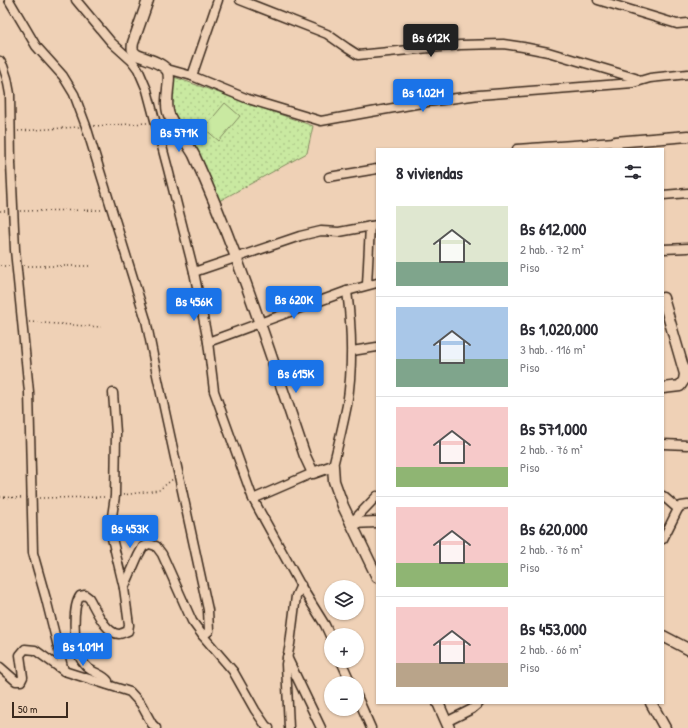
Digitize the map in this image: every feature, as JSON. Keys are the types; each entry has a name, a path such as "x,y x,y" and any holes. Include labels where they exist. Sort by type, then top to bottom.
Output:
{"street":[{"path":"9,0 36,46 63,76 74,94 86,126 146,320 208,610 208,631 203,636"},
{"path":"76,0 111,42 135,58 162,65 166,69 169,78 166,110 193,153 218,212 260,322 305,456 313,473"},
{"path":"148,0 132,49 138,69 147,90 194,272 208,342 214,391 253,499 326,628"},
{"path":"192,76 218,0"},
{"path":"240,0 327,34 358,54 460,45 503,44 548,52 635,78 639,81"},
{"path":"598,0 677,24 688,22"},
{"path":"0,61 8,78 10,94 16,265 23,321 29,392 33,553 64,671"},
{"path":"166,69 192,76 248,99 322,121 445,99 633,83 650,78 688,74"},
{"path":"542,148 616,145 688,136"},
{"path":"329,177 376,169"},
{"path":"664,195 688,193"},
{"path":"194,272 300,236 322,231 339,232 373,225 367,285"},
{"path":"664,250 688,248"},
{"path":"208,342 347,291 376,283"},
{"path":"347,291 351,321 352,351 347,404 333,466 334,482 343,506 376,575"},
{"path":"664,304 666,317 685,374 684,380 680,386 664,388"},
{"path":"352,351 376,347"},
{"path":"106,684 108,681 106,677 87,667 79,655 74,624 76,601 80,596 86,595 109,630 118,634 128,631 129,625 124,588 110,530 115,496 116,433 113,393"},
{"path":"664,444 688,445"},
{"path":"253,499 333,466"},
{"path":"351,523 376,497"},
{"path":"664,497 678,509"},
{"path":"664,537 678,509 681,506 688,505"},
{"path":"351,523 376,522"},
{"path":"124,588 138,556 144,547 149,544 156,546 162,554 192,621 232,671 255,710 269,728"},
{"path":"289,728 286,670 287,657 296,596 301,585"},
{"path":"664,637 688,649"},
{"path":"0,667 16,681 21,681 23,676 20,655 25,649 35,650 64,671 130,692 141,704 152,724 156,728"},
{"path":"287,657 321,728"},
{"path":"438,704 448,725 478,704"},
{"path":"652,704 665,728"},
{"path":"364,712 371,728"}],"path":[{"path":"0,211 112,210"},
{"path":"0,266 90,266"},
{"path":"23,321 101,328"},
{"path":"0,497 99,498 115,496 159,490 179,474"}],"green space":[{"path":"174,77 313,126 307,153 219,201 194,144 172,110"},
{"path":"225,103 240,116 219,141 204,128"}]}
